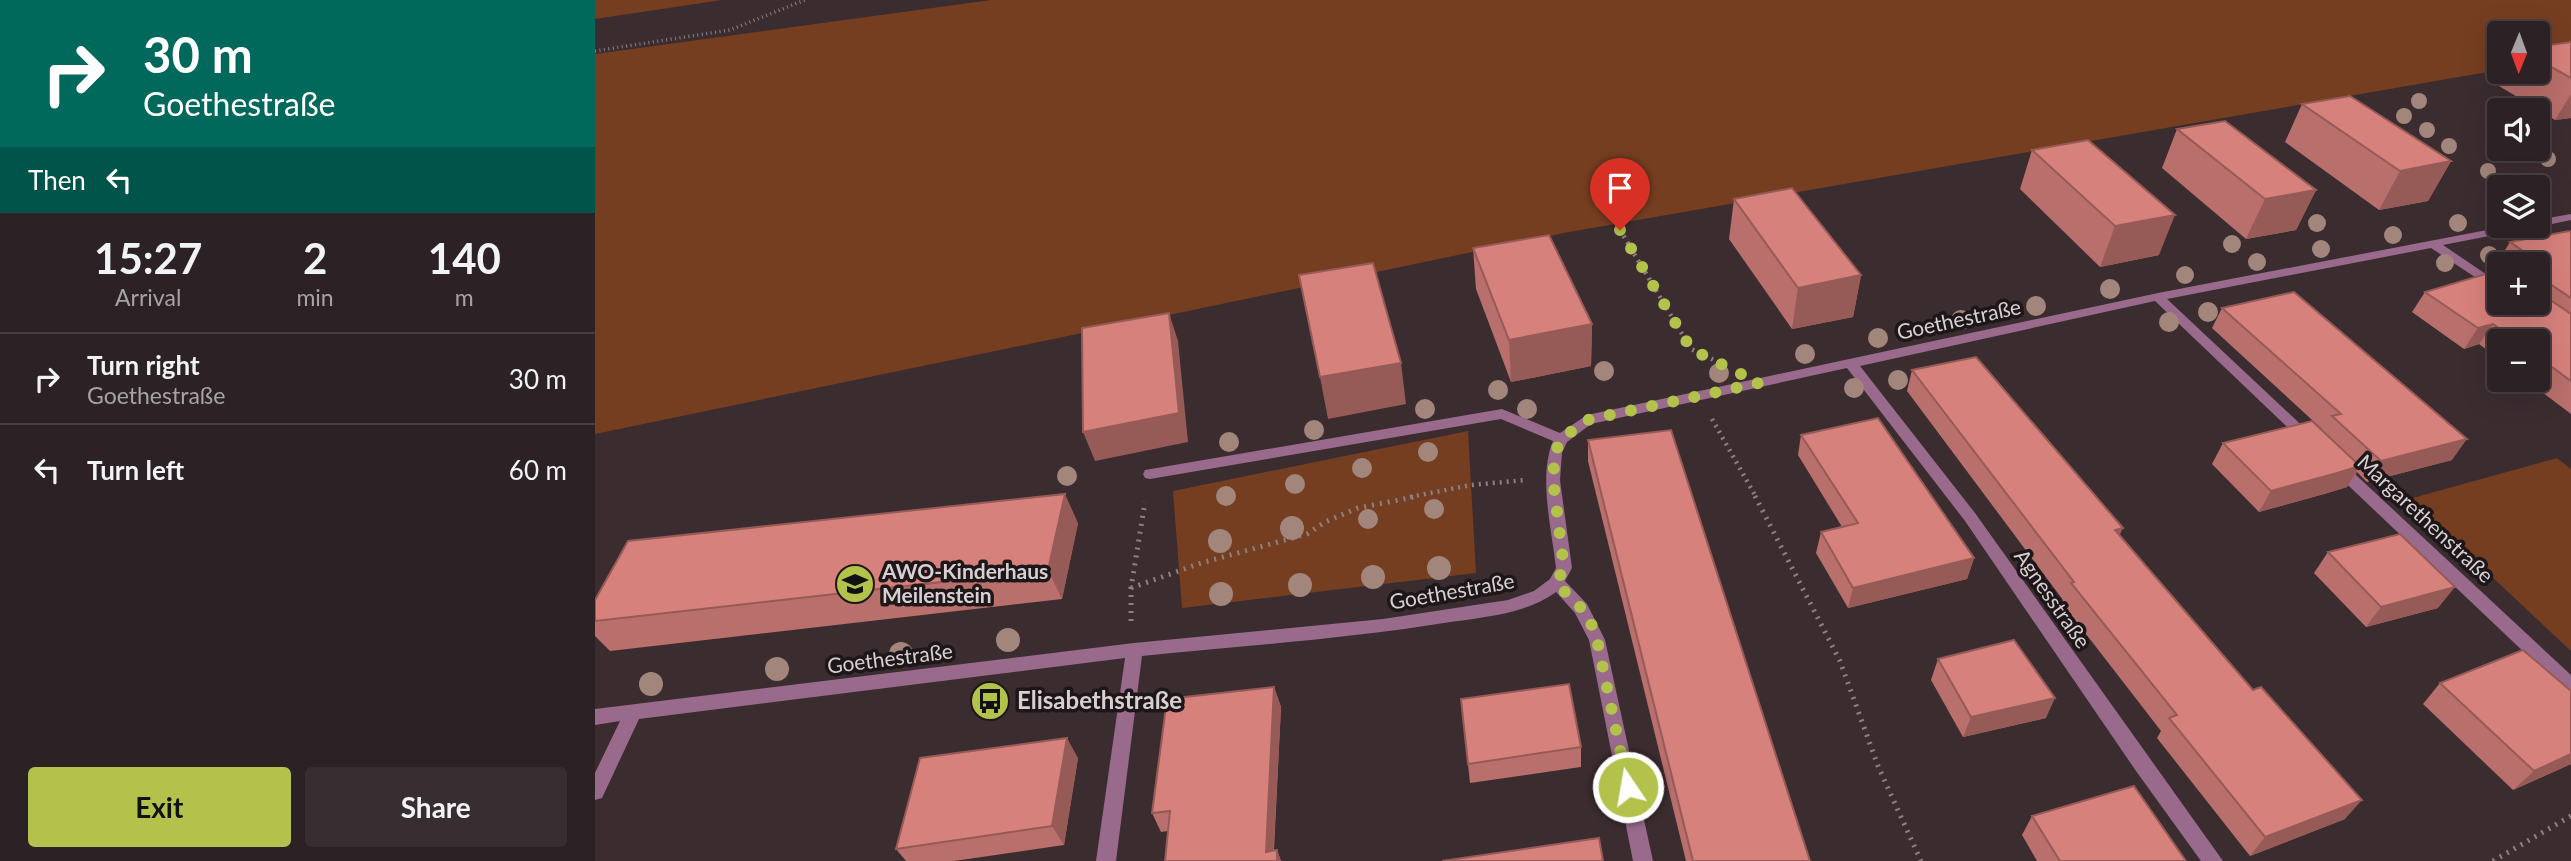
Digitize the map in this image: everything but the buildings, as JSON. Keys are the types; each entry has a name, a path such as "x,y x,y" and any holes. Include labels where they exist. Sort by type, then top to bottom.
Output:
{"street":[{"path":"2550,221 2571,217"},
{"name":"Goethestraße","path":"1561,439 1587,420 2158,297 2487,233"},
{"path":"2433,243 2487,281"},
{"name":"Margarethenstraße","path":"2158,297 2571,686"},
{"name":"Agnesstraße","path":"1852,365 1970,517 2142,765 2213,861"},
{"path":"1150,474 1502,414 1561,439 1555,453 1553,477 1564,568 1556,583 1588,615 1597,640 1643,861"},
{"name":"Goethestraße","path":"595,718 1134,650 1383,626 1509,606 1540,595 1556,583"},
{"path":"1106,861 1134,650"},
{"path":"595,792 633,713"}],"path":[{"path":"595,51 730,30 804,0"},
{"path":"1620,230 1691,349 1759,383"},
{"path":"1700,397 1748,481 1840,661 1878,766 1921,861"},
{"path":"1150,474 1131,588 1201,563 1307,534 1325,522 1358,508 1471,485 1553,477"},
{"path":"2493,861 2571,816"}],"shaded area":[{"path":"595,0 722,0 595,19"},
{"path":"991,0 2571,0 2571,59 2550,62 2550,21 2487,21 2487,72 1569,232 595,434 595,54"},
{"path":"1468,431 1476,573 1182,608 1173,491"},
{"path":"2557,458 2571,469 2571,651 2409,499"}],"place":[{"name":"AWO-Kinderhaus Meilenstein","path":"855,584"},
{"name":"Elisabethstraße","path":"990,701"}],"route":[{"path":"1620,230 1691,349 1759,383 1587,420 1561,439 1555,453 1553,480 1564,568 1556,583 1573,597 1588,615 1597,640 1628,787"}]}
